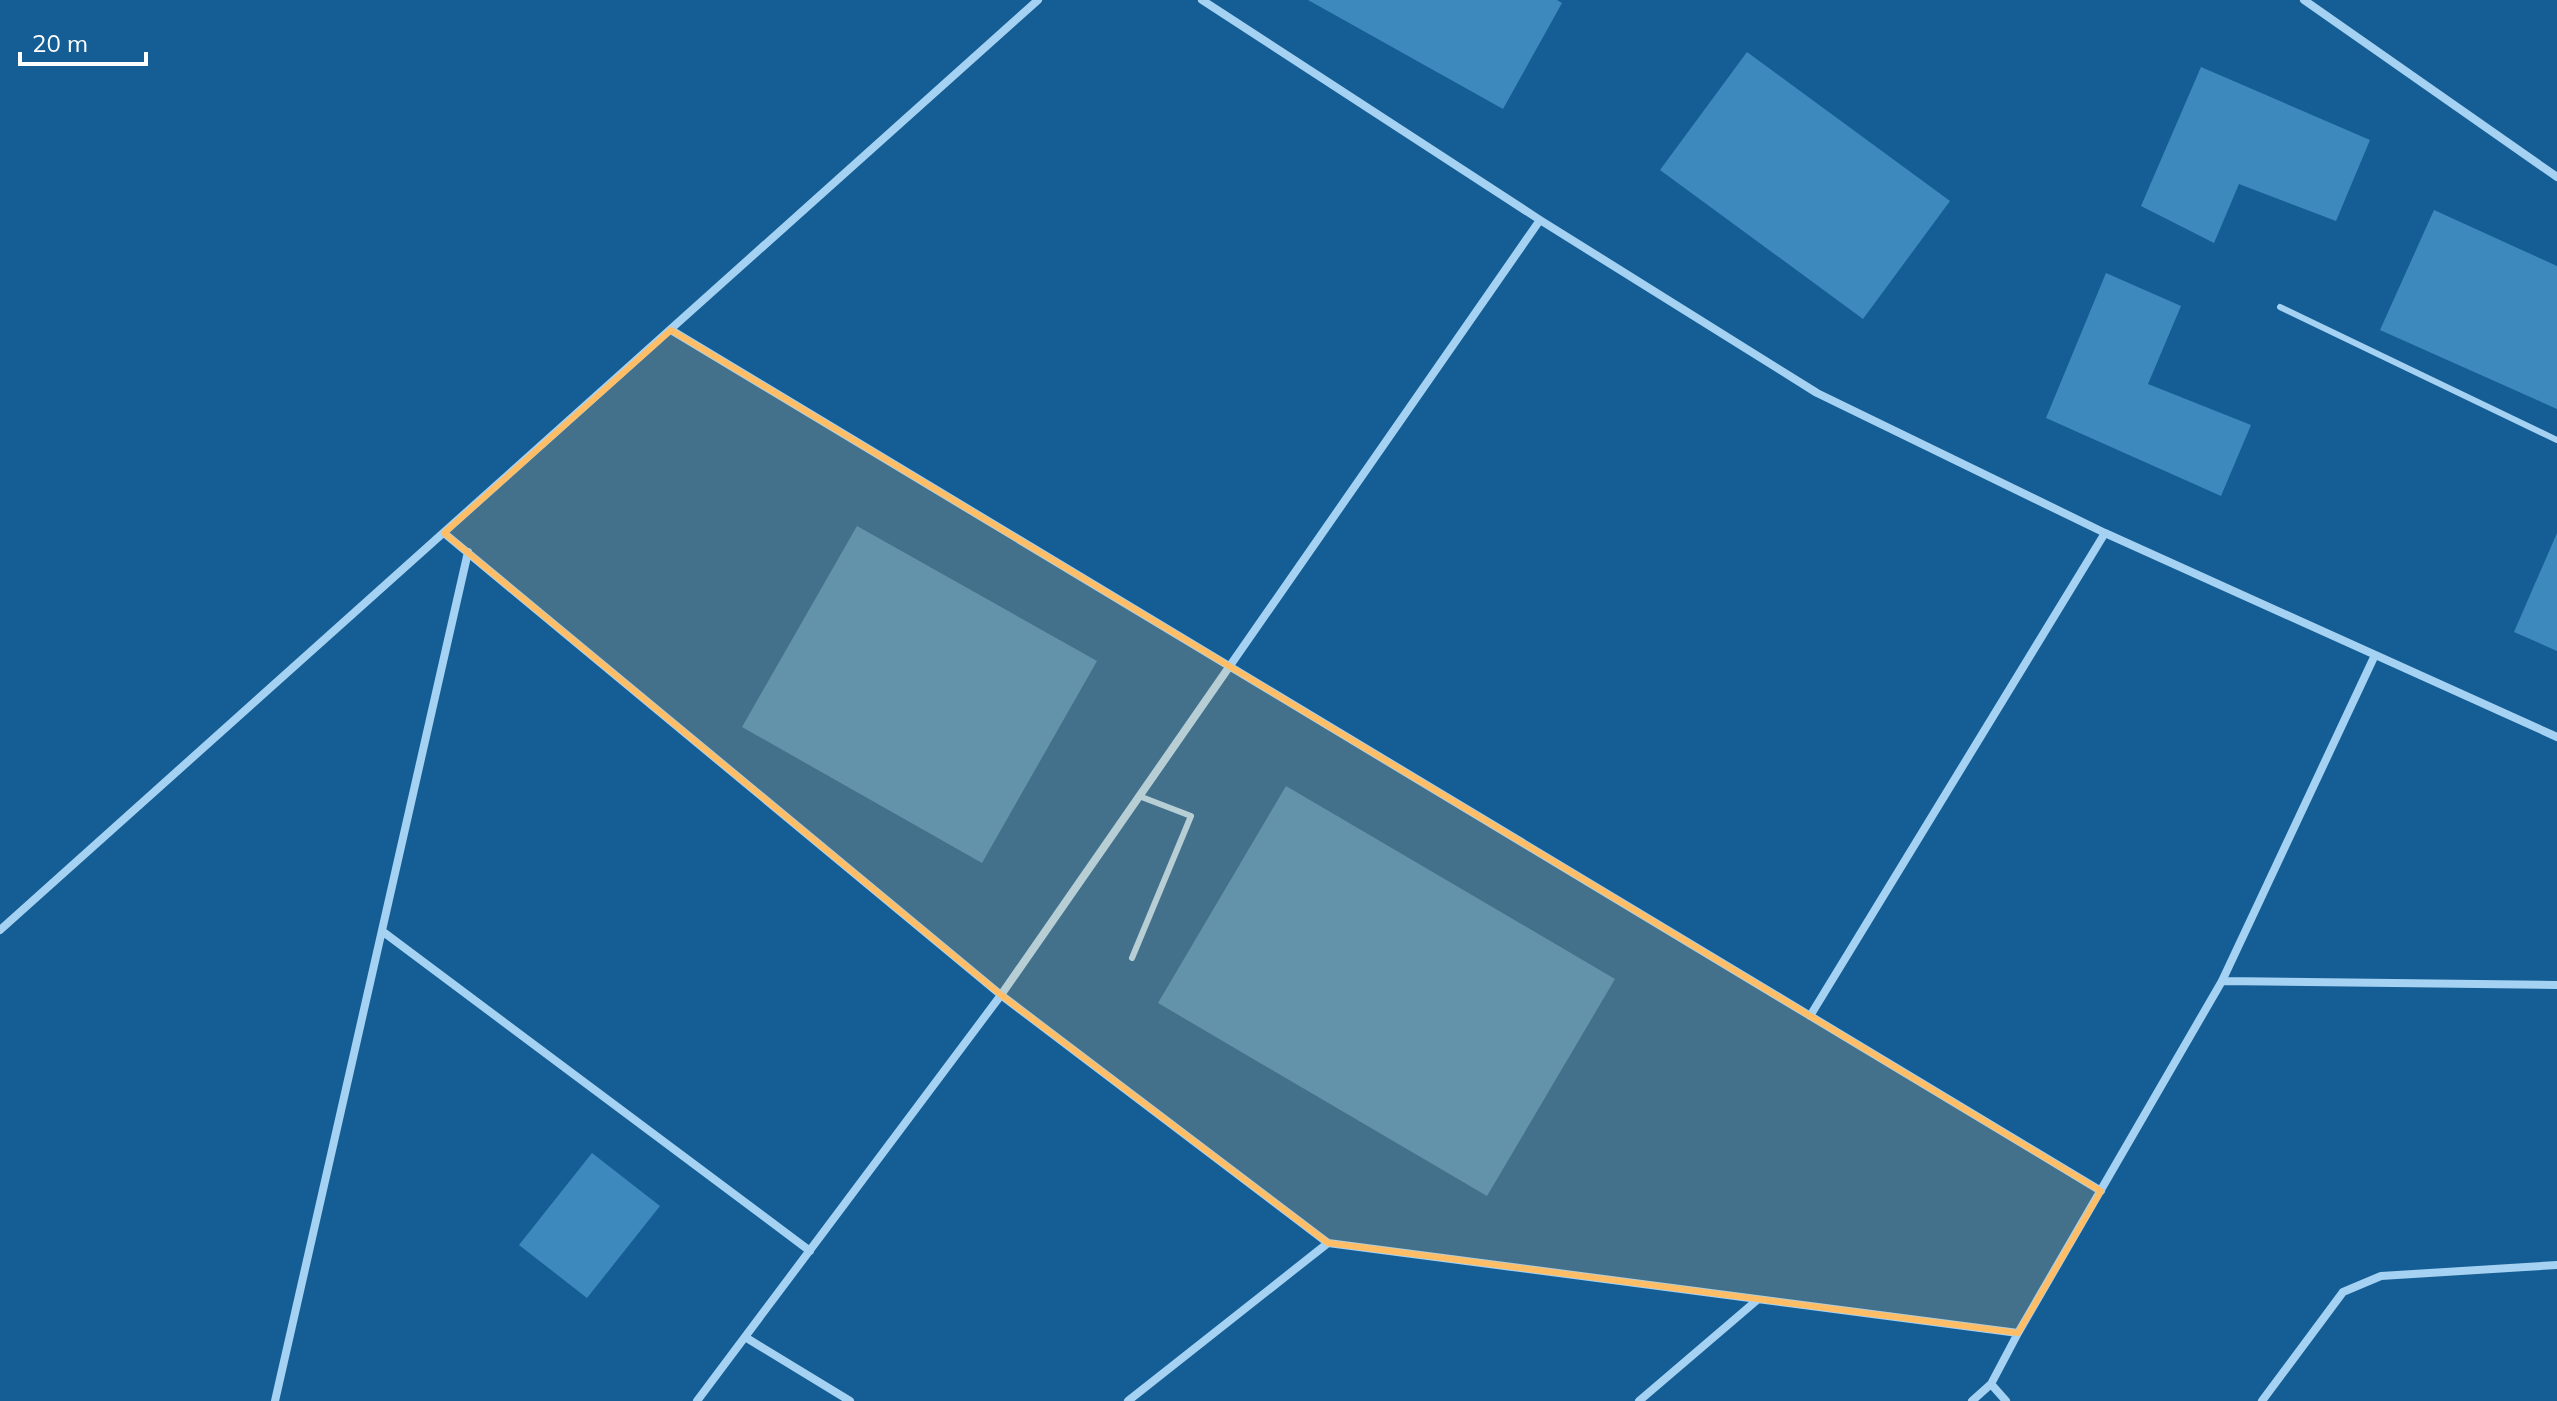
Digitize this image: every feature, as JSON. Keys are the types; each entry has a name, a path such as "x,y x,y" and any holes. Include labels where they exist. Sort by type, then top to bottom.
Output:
{"street":[{"path":"0,930 1038,0"},
{"path":"1202,0 1540,220 1817,393 2105,533 2557,737"},
{"path":"2304,0 2557,177"},
{"path":"697,1401 1001,995 1540,220"},
{"path":"671,330 2101,1191"},
{"path":"444,533 1001,995 1328,1243 2018,1333"},
{"path":"1810,1016 2105,533"},
{"path":"275,1401 468,552"},
{"path":"1972,1401 1991,1384 2222,981 2375,655"},
{"path":"382,931 810,1251"},
{"path":"2222,981 2557,985"},
{"path":"1128,1401 1328,1243"},
{"path":"2262,1401 2343,1292 2381,1276 2557,1265"},
{"path":"1639,1401 1756,1301"},
{"path":"745,1337 850,1401"},
{"path":"1991,1384 2006,1401"}],"lane":[{"path":"2280,307 2557,440"},
{"path":"1132,958 1191,816 1139,796"}],"highlighted area":[{"path":"671,330 2101,1191 2018,1333 1328,1243 1001,995 444,533"}],"building":[{"path":"1308,0 1557,0 1562,3 1503,109"},
{"path":"1747,52 1950,201 1863,319 1660,170"},
{"path":"2201,67 2370,140 2336,221 2239,184 2214,243 2141,206"},
{"path":"2434,210 2557,266 2557,409 2380,330"},
{"path":"2106,273 2181,306 2148,384 2251,425 2221,496 2046,418"},
{"path":"857,526 1097,661 982,863 742,727"},
{"path":"2557,533 2557,651 2514,632"},
{"path":"1286,786 1615,979 1487,1196 1158,1003"},
{"path":"592,1153 660,1206 587,1298 519,1245"}]}
